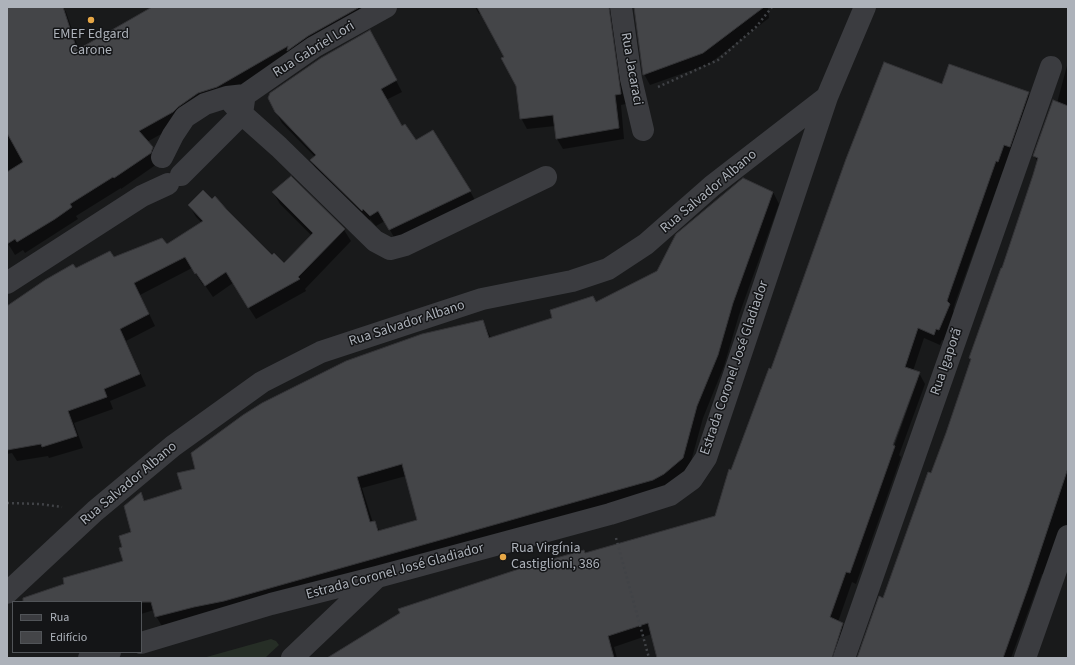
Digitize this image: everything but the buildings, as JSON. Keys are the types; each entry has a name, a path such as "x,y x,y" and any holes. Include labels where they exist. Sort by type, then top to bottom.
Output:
{"street":[{"name":"Rua Gabriel Lori","path":"7,283 142,196 238,102 314,47 386,7"},
{"name":"Rua Jacaraci","path":"621,7 631,79 643,130"},
{"name":"Estrada Coronel José Gladiador","path":"142,643 271,604 377,578 610,514 670,495 692,480 706,458 827,97 865,7"},
{"name":"Rua Igaporã","path":"844,658 1050,67"},
{"name":"Rua Salvador Albano","path":"7,592 95,511 173,446 262,382 322,352 482,299 572,281 608,269 646,244 712,186 827,97"},
{"name":"Rua Gabriel Lori","path":"167,171 173,135 185,117 204,104 238,102"},
{"path":"238,102 279,147 375,241 390,249 405,245 546,177"},
{"path":"1024,658 1068,536"},
{"path":"292,658 377,578"},
{"path":"89,658 106,653"}],"path":[{"path":"635,96 718,60 756,27 772,7"},
{"path":"7,503 40,504 95,511"},
{"path":"610,514 649,658"}],"shaded area":[{"path":"271,639 276,641 279,645 265,658 203,658"}],"place":[{"name":"EMEF Edgard Carone","path":"91,20"},
{"name":"Rua Virgínia Castiglioni, 386","path":"503,557"}]}
